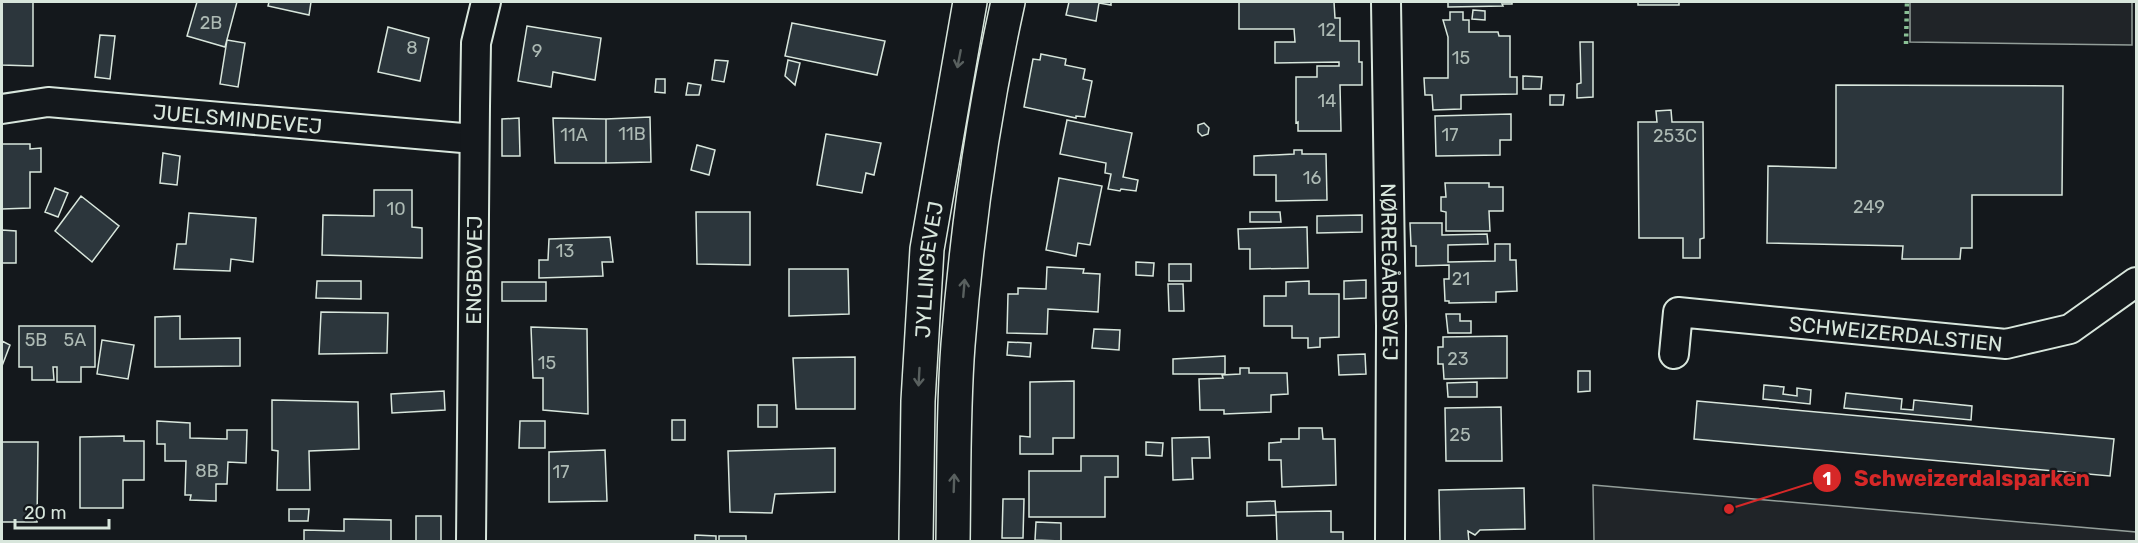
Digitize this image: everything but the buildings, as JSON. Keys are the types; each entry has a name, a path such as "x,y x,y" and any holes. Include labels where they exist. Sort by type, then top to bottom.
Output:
{"street":[{"name":"ENGBOVEJ","path":"471,542 476,43 486,2"},
{"name":"JYLLINGEVEJ","path":"916,542 918,401 927,249 970,2"},
{"name":"JYLLINGEVEJ","path":"953,542 958,347 971,213 996,58 1008,2"},
{"name":"NØRREGÅRDSVEJ","path":"1386,2 1391,326 1390,542"},
{"name":"JUELSMINDEVEJ","path":"2,109 48,102 474,139"},
{"name":"SCHWEIZERDALSTIEN","path":"1674,354 1678,312 2006,344 2070,329 2136,282"}],"shaded area":[{"path":"1910,2 2132,2 2132,45 1910,42"},
{"path":"1593,485 2136,532 2136,541 1594,541"}],"hedge":[{"path":"1906,44 1907,2"}],"place":[{"name":"Schweizerdalsparken","path":"1729,509"}]}
